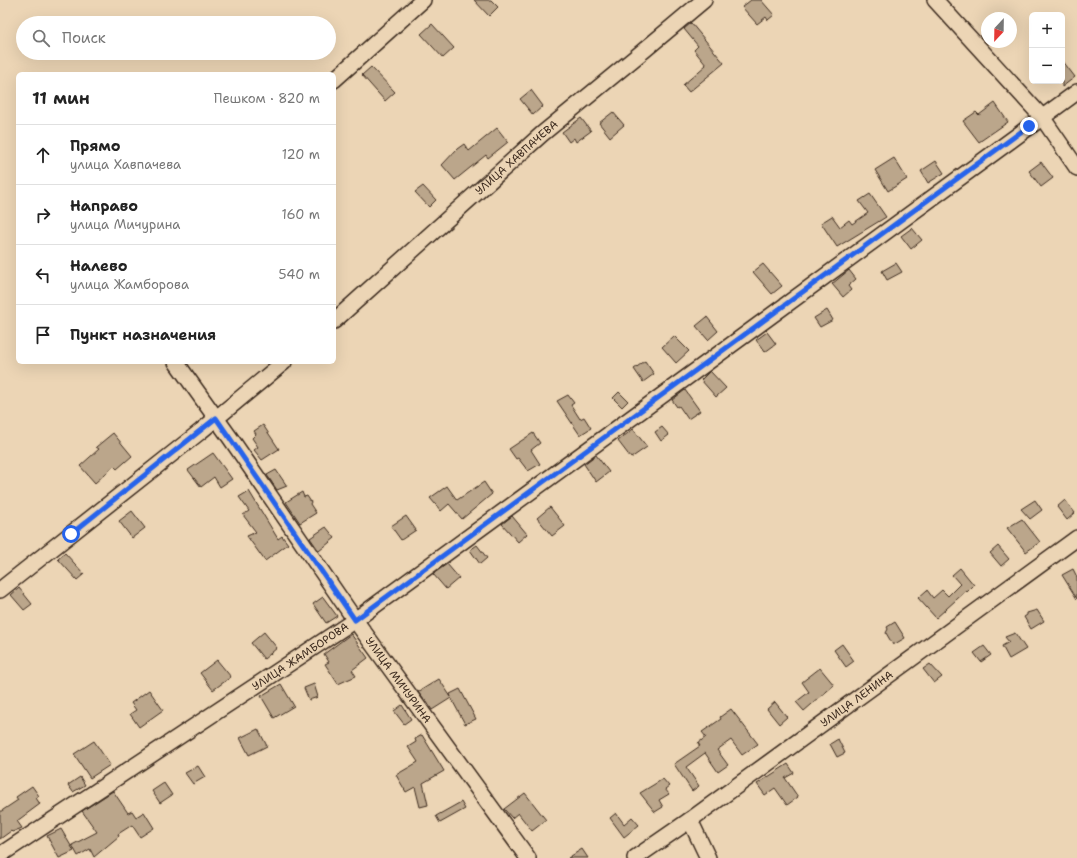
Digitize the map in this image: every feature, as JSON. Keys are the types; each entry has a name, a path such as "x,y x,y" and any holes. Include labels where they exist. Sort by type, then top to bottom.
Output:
{"street":[{"path":"336,78 424,0"},
{"name":"УЛИЦА ХАВПАЧЕВА","path":"336,319 542,134 704,0"},
{"path":"935,0 1042,117 1077,168"},
{"name":"УЛИЦА ЖАМБОРОВА","path":"0,855 355,620 1077,92"},
{"name":"УЛИЦА МИЧУРИНА","path":"177,364 355,620 528,858"},
{"path":"0,590 282,364"},
{"name":"УЛИЦА ЛЕНИНА","path":"635,858 690,820 1077,538"},
{"path":"690,820 708,858"}],"building":[{"path":"474,0 491,0 498,7 489,16"},
{"path":"751,0 761,0 774,15 768,20 766,17 757,24 742,7"},
{"path":"691,23 724,63 689,92 683,85 706,65 694,50 698,46 684,29"},
{"path":"432,24 454,48 443,58 421,34"},
{"path":"1065,64 1075,77 1062,87 1062,84 1065,84"},
{"path":"371,67 395,92 385,101 362,75"},
{"path":"531,90 543,106 533,115 520,99"},
{"path":"995,103 1008,122 979,142 963,121 976,112 979,115"},
{"path":"613,112 624,125 610,137 599,123"},
{"path":"581,118 591,131 576,142 574,138 569,142 562,132"},
{"path":"497,128 508,142 488,158 486,155 455,180 442,165 457,149 464,144 469,151"},
{"path":"894,158 907,179 888,191 875,170"},
{"path":"936,161 944,173 928,183 921,171"},
{"path":"1041,162 1053,178 1041,187 1029,171"},
{"path":"423,186 436,200 429,207 415,192"},
{"path":"870,194 886,217 837,247 821,223 832,216 840,227 849,220 852,224 868,213 859,201"},
{"path":"912,228 922,240 911,249 901,236"},
{"path":"896,263 902,272 887,280 882,271"},
{"path":"763,264 782,286 772,294 753,272"},
{"path":"849,270 856,279 848,286 851,290 843,297 832,284"},
{"path":"827,310 833,320 820,327 814,318"},
{"path":"707,317 718,331 708,340 696,326"},
{"path":"767,332 776,344 765,352 756,340"},
{"path":"674,336 689,351 676,363 662,347"},
{"path":"645,361 654,374 643,382 634,369"},
{"path":"710,371 726,388 716,397 701,380"},
{"path":"685,390 700,411 688,419 679,406 677,407 672,400"},
{"path":"619,392 628,401 622,407 613,398"},
{"path":"568,395 574,403 571,405 580,419 584,417 591,428 580,435 557,401"},
{"path":"263,425 279,449 262,460 254,450 258,447 252,438 256,434 254,431"},
{"path":"662,427 669,435 661,441 655,432"},
{"path":"633,429 647,447 631,458 618,441"},
{"path":"113,433 132,456 117,469 114,466 95,483 80,466 99,449 96,447"},
{"path":"533,433 540,443 531,450 540,464 528,471 518,458 516,459 509,449"},
{"path":"213,453 232,479 220,487 214,477 201,487 188,470"},
{"path":"596,455 609,472 596,482 584,464"},
{"path":"276,470 287,486 277,490 267,475"},
{"path":"484,482 492,494 462,519 449,504 441,511 430,498 447,486 457,500"},
{"path":"249,491 278,539 282,536 288,544 265,561 247,536 256,532 243,515 249,511 239,497"},
{"path":"302,492 304,497 307,496 311,502 310,504 316,513 300,523 286,502"},
{"path":"1035,500 1042,510 1030,519 1021,509"},
{"path":"1065,500 1075,513 1067,520 1057,507"},
{"path":"550,507 565,526 552,536 537,518"},
{"path":"132,511 145,528 132,538 119,521"},
{"path":"406,516 416,530 401,540 391,526"},
{"path":"512,516 527,534 518,542 502,524"},
{"path":"1022,519 1040,542 1026,552 1007,528"},
{"path":"326,527 335,538 319,551 310,538"},
{"path":"477,545 487,558 480,564 470,550"},
{"path":"998,546 1009,559 1001,566 990,553"},
{"path":"65,553 84,574 77,580 58,559"},
{"path":"447,564 459,578 446,589 433,574"},
{"path":"960,568 974,585 936,618 918,598 927,590 933,598 942,590 948,596 960,584 952,575"},
{"path":"1073,569 1077,577 1077,599 1062,575"},
{"path":"19,588 32,604 24,610 11,595"},
{"path":"323,597 337,616 326,623 313,604"},
{"path":"1037,610 1044,621 1031,629 1024,617 1027,613"},
{"path":"895,622 905,638 893,645 886,633 888,629 887,627"},
{"path":"264,632 277,648 264,659 251,643"},
{"path":"1015,633 1026,649 1009,659 1002,646 1009,642 1005,637"},
{"path":"351,634 368,658 352,670 356,676 338,684 325,664 329,662 324,654"},
{"path":"842,644 854,661 846,667 834,650"},
{"path":"984,646 991,655 981,662 974,653"},
{"path":"217,660 231,677 213,690 200,673"},
{"path":"930,664 942,677 934,683 923,669"},
{"path":"820,668 834,685 804,711 796,702 809,692 802,682"},
{"path":"439,679 451,697 450,694 460,689 476,719 465,724 451,698 432,710 425,699 424,700 418,692"},
{"path":"281,684 294,706 274,718 261,696"},
{"path":"314,684 318,697 309,700 304,688"},
{"path":"149,690 163,710 139,727 130,714 136,710 131,703"},
{"path":"775,702 787,717 779,724 767,709"},
{"path":"402,705 411,719 404,724 394,711"},
{"path":"731,709 758,744 742,755 731,740 717,750 728,765 718,772 705,753 686,767 699,786 692,791 674,764 700,746 698,743 706,737 702,732 721,719 720,717"},
{"path":"258,729 267,746 249,755 240,738"},
{"path":"422,735 444,771 423,783 428,805 420,807 415,787 406,792 396,775 418,762 408,747 416,742 415,739"},
{"path":"838,739 845,753 837,757 830,744"},
{"path":"94,741 110,765 90,778 74,754"},
{"path":"788,764 794,773 785,778 798,797 787,805 775,788 765,795 757,784"},
{"path":"198,766 205,777 193,784 185,773"},
{"path":"80,777 85,785 73,792 68,785"},
{"path":"663,779 669,786 665,789 669,794 659,800 663,807 655,812 640,793"},
{"path":"164,783 172,795 160,803 152,791"},
{"path":"32,786 39,796 36,798 40,804 17,821 22,828 12,832 11,831 0,839 0,812 18,800 16,797"},
{"path":"113,791 128,813 132,811 136,817 144,812 154,828 140,837 132,825 118,834 119,836 94,857 90,849 78,856 72,845 97,832 82,811"},
{"path":"525,793 546,820 532,831 518,813 512,818 504,809"},
{"path":"461,802 465,809 440,823 436,816"},
{"path":"616,813 624,824 632,817 639,825 624,837 610,818"},
{"path":"61,829 74,851 59,858 47,836"},
{"path":"582,849 588,858 568,858"}],"route":[{"path":"71,534 216,418 232,439 355,620 1029,126"}]}
